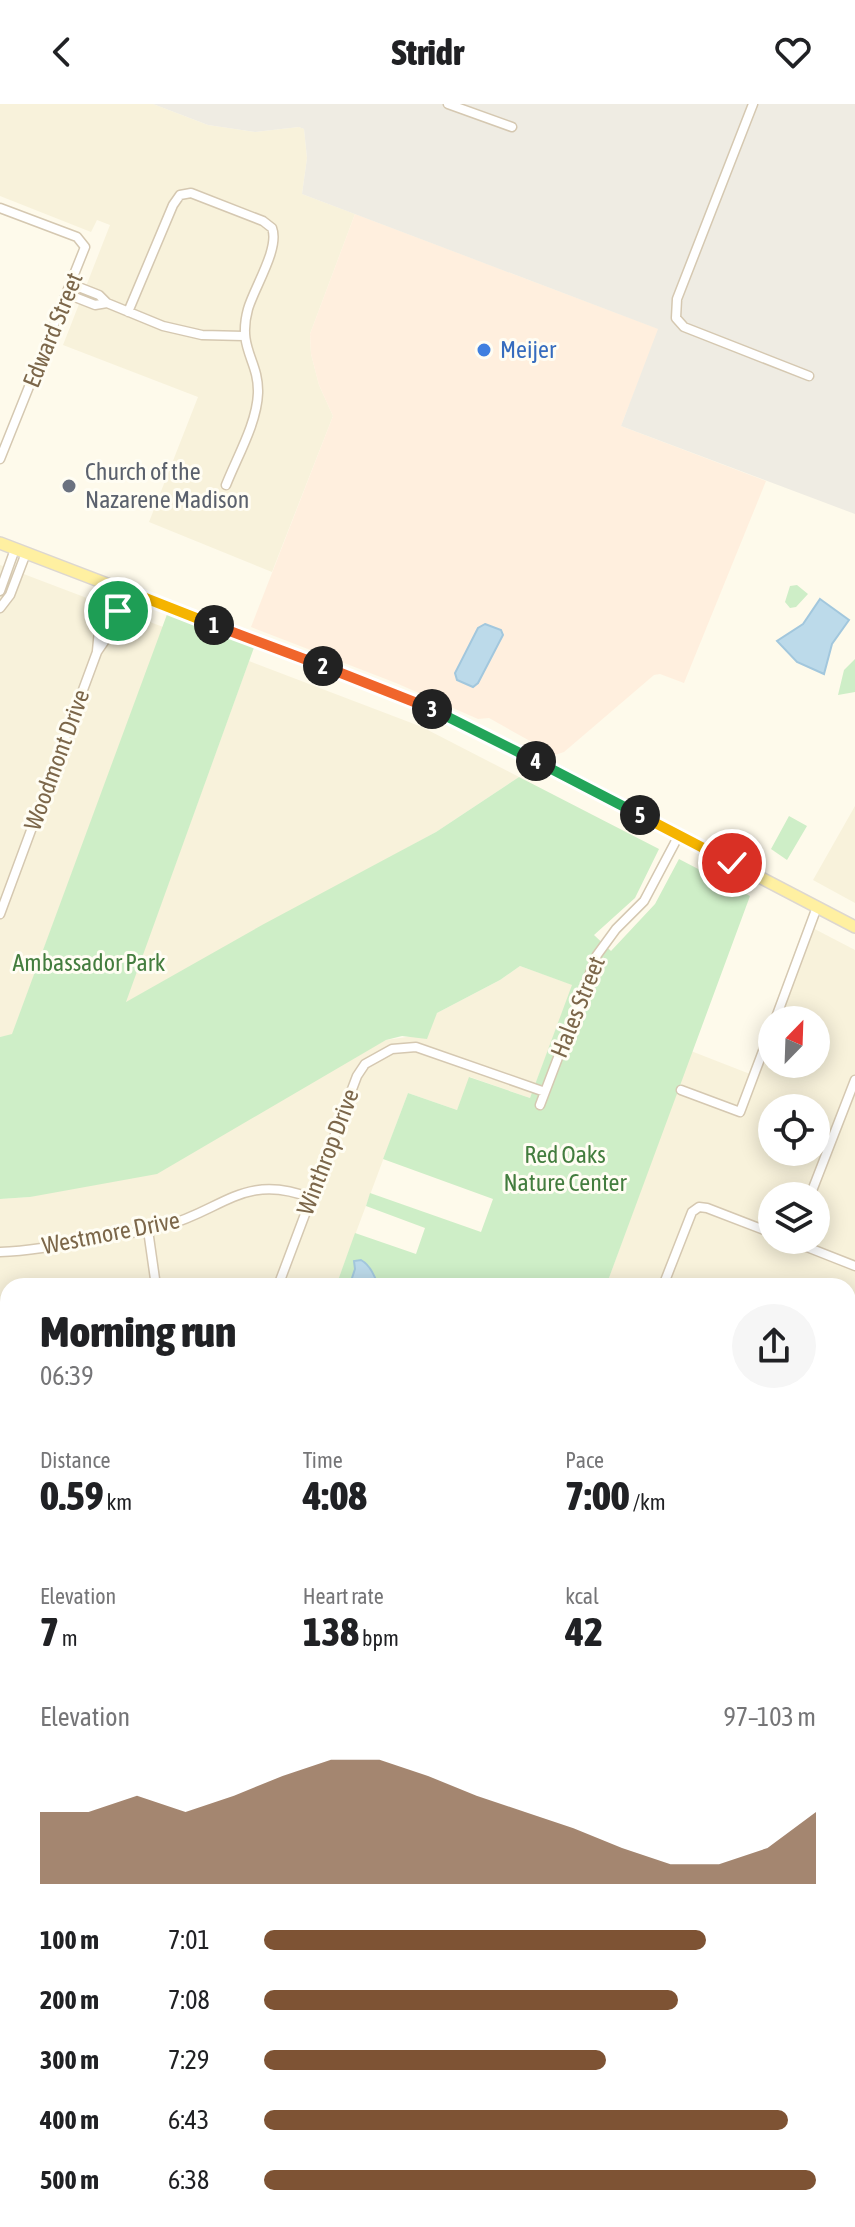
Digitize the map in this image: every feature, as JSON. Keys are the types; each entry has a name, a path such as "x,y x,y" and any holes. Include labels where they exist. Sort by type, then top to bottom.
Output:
{"main road":[{"path":"0,543 423,705 855,927"}],"street":[{"path":"448,104 512,127"},
{"path":"753,104 677,299 676,318 684,327 809,376"},
{"path":"128,312 180,195 191,193 227,207 269,224 275,233 247,311 244,336 258,394 252,420 226,485"},
{"name":"Edward Street","path":"0,208 77,237 84,245 83,255 0,459"},
{"path":"71,284 163,326 192,333 244,336"},
{"path":"67,294 95,305 107,303"},
{"path":"0,591 20,551"},
{"path":"0,608 10,595 20,551"},
{"name":"Woodmont Drive","path":"0,914 97,652 99,630 120,588"},
{"name":"Hales Street","path":"540,1105 597,955 616,929 644,901 679,835"},
{"path":"780,1006 817,907"},
{"name":"Winthrop Drive","path":"281,1278 361,1069 372,1059 403,1047 425,1050 545,1092"},
{"path":"681,1090 740,1112 758,1064"},
{"path":"816,1182 854,1086"},
{"name":"Westmore Drive","path":"0,1252 148,1230 181,1221 229,1197 249,1191 277,1189 311,1198"},
{"path":"666,1278 692,1212 699,1207 758,1228"},
{"path":"148,1230 155,1278"},
{"path":"825,1254 855,1266"}],"shaded area":[{"path":"0,104 153,104 208,125 255,132 299,127 304,129 307,158 302,194 355,214 310,334 311,354 319,385 333,416 272,572 149,522 198,397 63,345 110,225 97,220 91,232 0,196"},
{"path":"153,104 855,104 855,514 621,426 658,329 302,194 307,158 304,129 255,132 208,125"},
{"path":"355,214 659,329 621,426 766,481 684,683 660,674 654,675 564,752 555,755 489,718 478,719 396,683 251,627 333,416 319,385 311,354 310,334"},
{"path":"0,565 163,627 12,1035 0,1037"},
{"path":"249,661 422,727 519,777 436,832 125,1003"},
{"path":"855,806 855,903 813,880"},
{"path":"805,924 855,950 855,1278 609,1278 691,1051 750,1074 758,1052 758,1078 830,1078 830,1006 775,1006"},
{"path":"520,966 573,985 530,1098 470,1077 457,1110 408,1093 339,1278 0,1278 0,1199 30,1197 386,1040 414,1036 437,1013"}],"green space":[{"path":"797,585 808,594 796,607 790,608 785,602 790,586"},
{"path":"169,609 256,642 126,1002 436,832 519,777 659,849 635,898 594,935 611,951 655,904 679,859 750,896 609,1278 339,1278 355,1233 416,1254 425,1228 366,1206 370,1193 481,1232 493,1199 383,1159 408,1093 457,1110 469,1077 530,1098 572,985 520,966 437,1013 427,1039 402,1036 386,1040 157,1174 30,1197 0,1199 0,1037 12,1034"},
{"path":"855,659 855,692 838,695 844,670"},
{"path":"789,816 807,826 787,860 771,849"}],"water":[{"path":"820,599 849,620 832,644 824,674 797,662 777,641 803,624"},
{"path":"485,624 501,630 503,635 473,687 457,680 455,673 478,628"},
{"path":"361,1260 375,1278 352,1278 354,1261"}],"place":[{"name":"Meijer","path":"484,350"},
{"name":"Church of the Nazarene Madison","path":"69,486"}],"route":[{"path":"118,611 125,590 423,705 732,863"}],"park label":[{"name":"Ambassador Park","path":"89,963"},
{"name":"Red Oaks Nature Center","path":"565,1169"}]}
